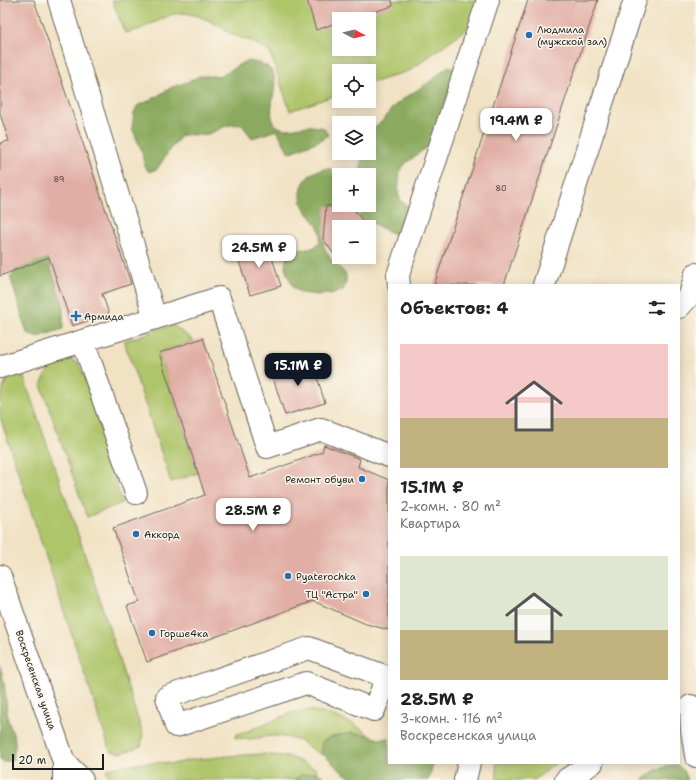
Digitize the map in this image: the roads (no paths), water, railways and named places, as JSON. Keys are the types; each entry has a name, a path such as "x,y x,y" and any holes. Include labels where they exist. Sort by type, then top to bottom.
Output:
{"main road":[{"path":"59,0 155,318"},
{"path":"399,284 398,276 488,0"},
{"path":"544,284 635,0"},
{"path":"688,300 696,274"},
{"path":"0,367 220,298 267,447 321,429 388,456"},
{"path":"83,341 136,493"},
{"name":"Воскресенская улица","path":"0,576 64,771 82,780"},
{"path":"309,648 387,677 384,696 374,710 306,683 176,726 167,697 309,648"},
{"path":"689,708 696,756"},
{"path":"465,780 469,764"},
{"path":"566,780 590,764"}],"place":[{"name":"Людмила (мужской зал)","path":"529,35"},
{"name":"Армида","path":"76,316"},
{"name":"Ремонт обуви","path":"362,479"},
{"name":"Аккорд","path":"136,534"},
{"name":"Pyaterochka","path":"288,576"},
{"name":"ТЦ \"Астра\"","path":"366,594"},
{"name":"Горше4ка","path":"152,633"}]}
